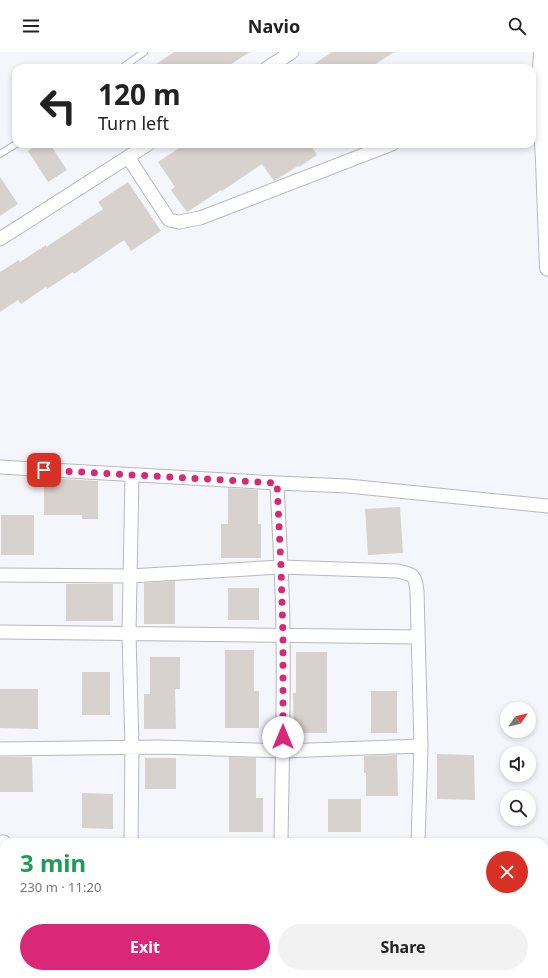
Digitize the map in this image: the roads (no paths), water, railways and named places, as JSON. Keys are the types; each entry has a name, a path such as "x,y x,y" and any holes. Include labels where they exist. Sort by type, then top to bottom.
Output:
{"street":[{"path":"273,64 292,52"},
{"path":"542,52 536,86 544,161 548,268"},
{"path":"0,239 142,148"},
{"path":"128,157 169,220 179,222 200,218 382,148"},
{"path":"0,467 348,486 548,506"},
{"path":"131,838 132,747 129,634 132,475"},
{"path":"277,483 283,636 281,838"},
{"path":"0,575 130,576 281,567 398,571 410,574 415,579 417,591 420,746 418,838"},
{"path":"0,632 418,637"},
{"path":"0,748 132,747 283,751 420,746"}],"lane":[{"path":"128,64 144,52"},
{"path":"0,154 12,146"}]}
